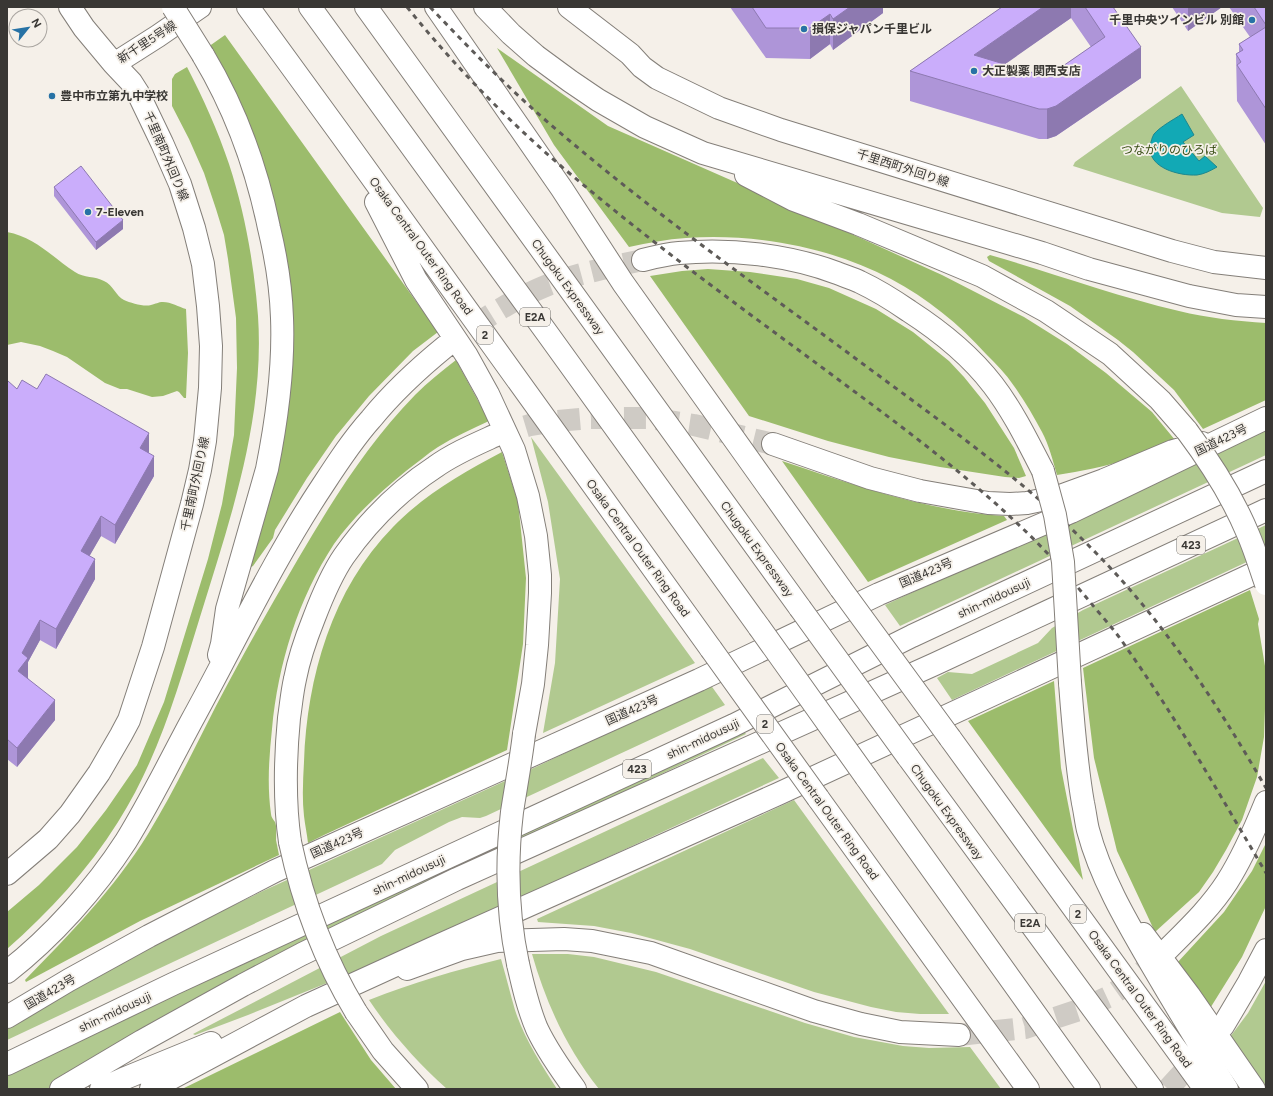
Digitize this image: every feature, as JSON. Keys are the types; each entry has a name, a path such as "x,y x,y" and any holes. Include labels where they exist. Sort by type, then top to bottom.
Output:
{"main road":[{"name":"新千里5号線","path":"70,7 84,28 114,64 200,7"},
{"path":"173,7 204,55 217,79 235,116 250,155 263,198 275,255 279,285 282,333 282,356 278,400 267,469 227,609 222,644 201,705"},
{"name":"E2A","path":"310,7 759,627 1089,1089"},
{"name":"Chugoku Expressway","path":"366,7 908,758 1152,1089"},
{"name":"Osaka Central Outer Ring Road","path":"436,7 562,189 623,283 841,589 1206,1089"},
{"path":"485,7 511,34 536,56 598,100 645,127 703,153 794,200 858,224 982,276 1046,311 1110,354 1160,400 1187,431 1211,466 1237,510 1249,535 1266,584"},
{"name":"千里西町外回り線","path":"568,7 630,54 649,73 705,102 749,119 1172,252 1214,262 1266,268"},
{"name":"Osaka Central Outer Ring Road","path":"253,14 1028,1089"},
{"name":"千里南町外回り線","path":"7,874 48,839 70,814 99,773 122,736 154,647 192,504 205,441 210,388 210,332 203,264 194,228 180,184 162,143 138,93 131,82 114,64"},
{"path":"342,136 416,280 479,376 509,439 522,474 528,496 536,536 540,575 537,645 531,698 512,813 508,874 510,918 518,964 528,1005 537,1028 575,1089"},
{"path":"703,153 1042,253 1089,269 1190,296 1236,305 1266,307"},
{"path":"643,260 686,253 717,252 753,254 772,256 808,264 859,281 894,300 926,321 967,357 993,385 1014,417 1042,471 1055,515 1063,562 1074,746 1088,830 1113,895 1140,945 1227,1089"},
{"path":"7,972 61,923 94,886 126,841 201,705 273,567 309,506 336,465 370,419 425,363 446,346"},
{"name":"国道423号","path":"7,1017 148,936 275,871 699,680 879,594 1071,512 1266,418"},
{"path":"417,1089 383,1051 356,1012 329,962 314,928 301,887 290,842 286,801 285,767 292,694 303,647 324,592 344,556 363,532 391,502 414,482 435,467 469,447 494,436"},
{"path":"773,444 870,478 920,491 988,503 1010,504 1027,503 1060,496 1104,480 1172,451 1230,436"},
{"name":"shin-midousuji","path":"7,1064 187,978 734,725 912,636 1266,471"},
{"name":"shin-midousuji","path":"61,1089 142,1041 243,985 302,954 457,879 935,664 1266,510"},
{"path":"101,1089 332,995 433,948 800,784 1266,568"},
{"path":"1168,949 1210,905 1226,882 1245,850 1266,802"},
{"path":"1113,895 1188,995 1254,1089"},
{"path":"332,995 462,949 497,941 564,939 592,941 650,953 814,1011 861,1024 900,1032 959,1035"},
{"path":"1223,1026 1266,950"},
{"path":"151,1089 306,1006"}],"green space":[{"path":"225,35 438,332 413,351 369,396 336,436 307,478 275,530 273,538 251,567 250,564 290,316 208,47"},
{"path":"497,48 608,126 942,275 1024,317 1067,344 1106,373 1152,412 1175,440 1119,462 1057,475 1049,448 1042,432 1021,397 1004,373 965,332 942,312 891,279 843,258 765,240 712,237 686,238 665,240 629,247 554,145"},
{"path":"187,67 210,115 225,152 235,182 248,239 258,316 259,355 251,431 243,469 223,544 184,670 166,722 145,773 118,822 81,874 53,905 7,949 7,912 39,885 77,847 106,810 137,765 164,702 208,559 222,504 234,435 237,368 236,318 224,235 204,173 172,106 172,79 175,74"},
{"name":"つながりのひろば","path":"1181,86 1263,208 1260,217 1222,213 1073,166 1075,162"},
{"path":"7,232 26,238 35,243 78,274 101,279 124,300 145,305 166,302 186,309 188,353 186,398 184,398 177,391 163,396 152,397 127,389 120,389 105,383 67,357 53,351 40,346 21,342 7,345"},
{"path":"990,255 1179,311 1200,316 1266,323 1266,400 1203,429 1174,390 1133,352 1070,306 989,261 987,257"},
{"path":"708,269 750,272 797,279 829,288 876,309 913,332 949,361 985,403 1014,448 1026,476 1019,478 1005,477 889,457 828,441 749,416 650,276"},
{"path":"456,360 489,421 438,447 387,487 359,514 334,544 321,565 300,610 279,680 269,761 271,816 276,826 276,840 279,855 140,921 26,982 25,980 74,929 121,874 148,834 175,787 256,632 311,537 352,473 398,413 440,372"},
{"path":"1266,429 1266,455 900,626 885,605"},
{"path":"531,437 695,663 543,733 555,663 560,579 548,502"},
{"path":"502,452 518,502 526,578 523,644 507,750 308,843 303,796 306,730 317,667 339,606 354,578 372,551 405,515 444,485"},
{"path":"782,461 891,496 947,509 1004,516 1007,520 868,582"},
{"path":"1266,525 1266,553 952,700 937,678 948,672 972,674 1038,643 1052,628 1083,610"},
{"path":"1250,590 1259,619 1258,624 1265,666 1264,737 1257,777 1242,820 1213,872 1199,892 1155,932 1117,851 1094,758 1083,668"},
{"path":"1054,681 1061,768 1083,880 968,721"},
{"path":"710,684 725,705 486,816 480,818 462,817 449,822 395,850 382,864 7,1040 7,1025 152,945 265,890 538,766"},
{"path":"741,728 746,734 530,836 192,1003 47,1089 7,1089 7,1073"},
{"path":"763,758 779,778 394,956 248,1015 195,1035 193,1034 381,936"},
{"path":"794,800 949,1014 896,1012 871,1007 814,992 690,949 631,933 594,926 538,922 537,919"},
{"path":"1266,843 1266,906 1242,957 1209,1010 1177,963 1224,912 1252,871"},
{"path":"532,954 568,954 594,957 656,972 805,1023 854,1037 903,1046 929,1048 970,1047 1001,1089 599,1089 567,1042 551,1008"},
{"path":"501,959 515,1010 523,1031 533,1051 557,1089 447,1089 405,1047 369,1000 434,977"},
{"path":"1266,981 1266,1087 1230,1037 1248,1013"},
{"path":"340,1012 371,1060 396,1089 182,1089"}],"water":[{"path":"1182,114 1194,135 1183,142 1199,161 1205,156 1217,167 1202,174 1190,175 1166,169 1154,160 1151,154 1150,146 1154,134"}],"building":[{"path":"752,7 850,7 833,19 830,14 810,28 766,28"},
{"path":"1002,7 1043,7 974,55 1047,77 1105,37 1085,7 1113,7 1141,47 1056,106 1047,109 1039,109 910,71"},
{"path":"1254,7 1266,7 1266,25"},
{"path":"1266,27 1266,109 1237,65 1241,62 1236,54 1243,50 1239,44"},
{"name":"7-Eleven","path":"81,166 123,220 96,242 54,187"},
{"path":"46,374 149,433 140,448 154,456 115,525 101,516 81,551 95,559 56,629 40,620 22,653 28,658 18,671 55,700 17,748 7,739 7,382 8,381 17,389 22,380 37,389"}],"tunnel":[{"path":"446,346 495,312 534,291 571,277 643,260"},
{"path":"494,436 530,425 557,421 591,418 649,418 694,425 773,444"},
{"path":"959,1035 1025,1028 1082,1009 1110,996 1134,979 1166,951"},
{"path":"1168,1089 1201,1053"}],"railway":[{"path":"407,7 448,56 492,102 562,167 614,210 726,297 945,461 996,504 1040,545 1123,642 1181,730 1266,873"},
{"path":"430,7 474,53 519,96 550,124 625,186 702,246 921,406 1012,476 1069,527 1122,581 1146,608 1168,637 1229,726 1266,788"}],"place":[{"name":"千里中央ツインビル 別館","path":"1252,20"},
{"name":"損保ジャパン千里ビル","path":"804,29"},
{"name":"大正製薬 関西支店","path":"974,71"},
{"name":"豊中市立第九中学校","path":"52,96"},
{"name":"7-Eleven","path":"88,212"}]}
